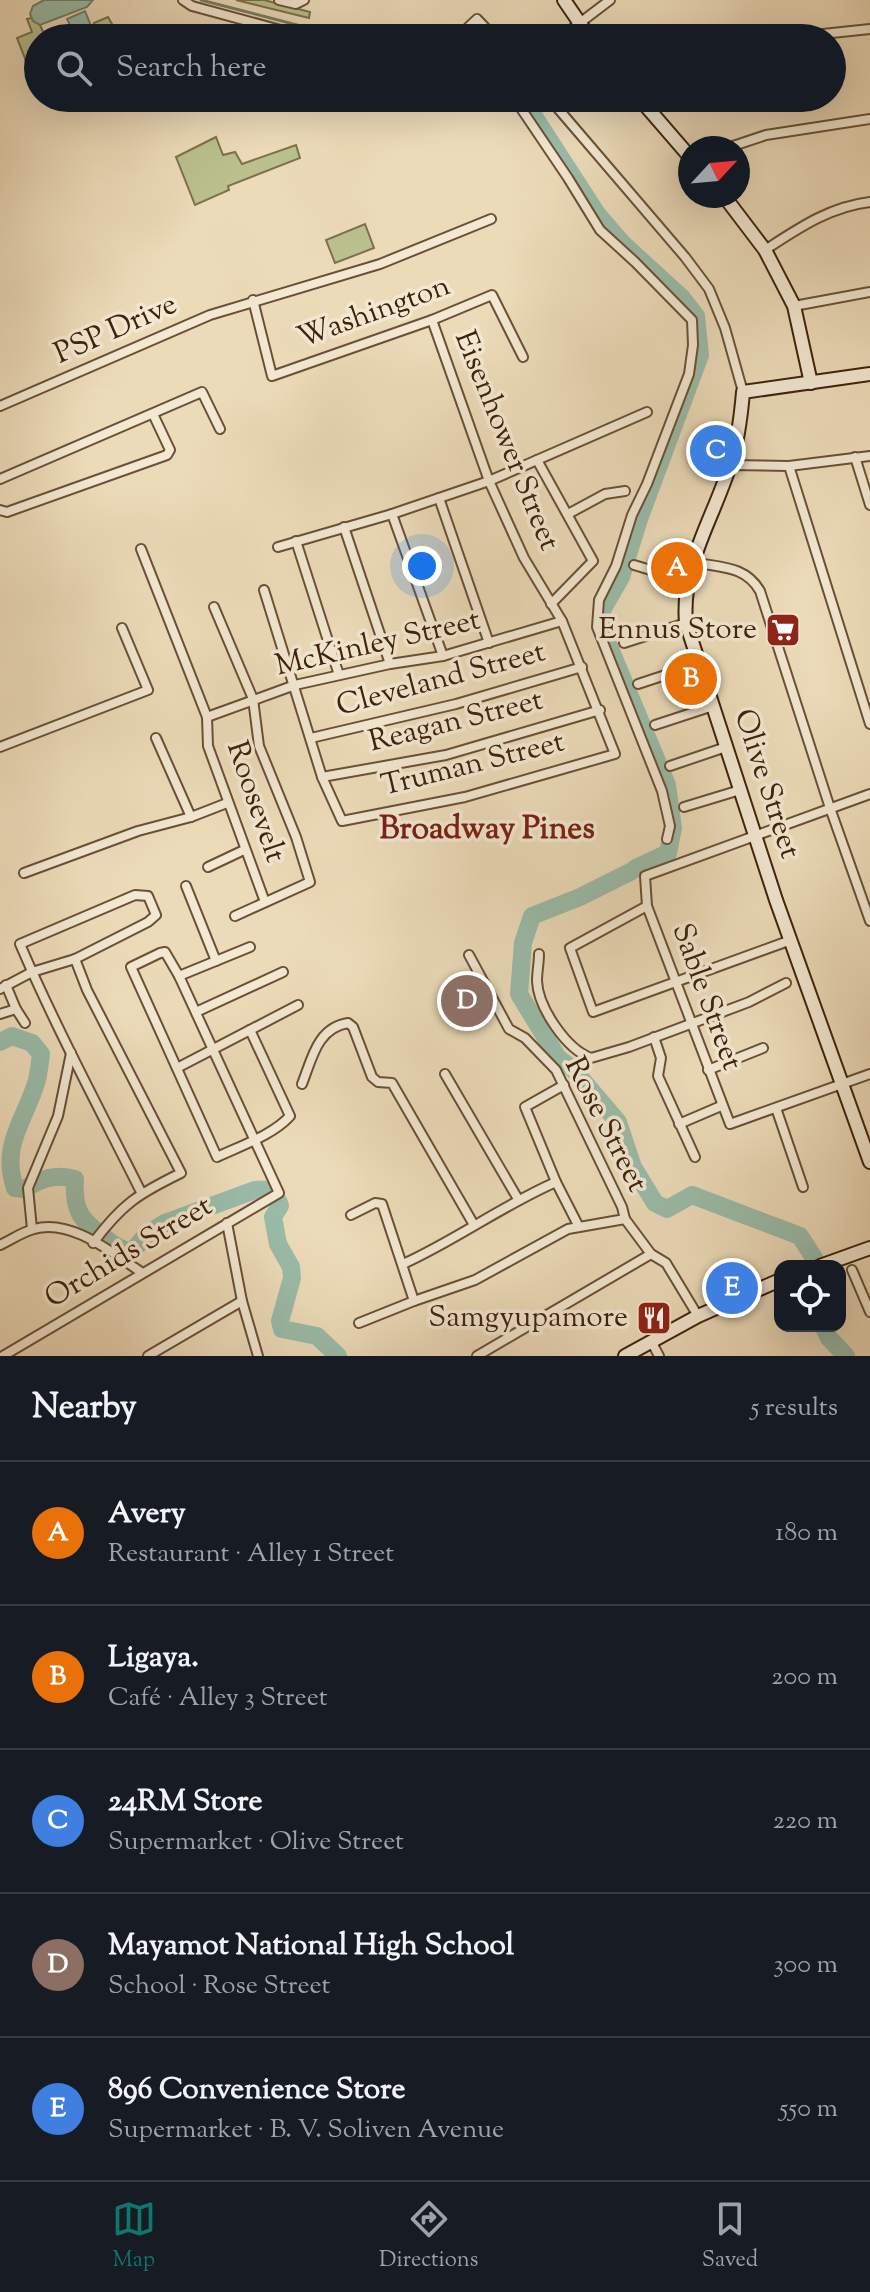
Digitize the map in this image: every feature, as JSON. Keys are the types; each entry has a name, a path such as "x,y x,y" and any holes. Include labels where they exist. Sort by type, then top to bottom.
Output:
{"street":[{"path":"183,0 192,6 258,24"},
{"path":"279,0 296,4 304,0"},
{"path":"564,0 578,22"},
{"path":"576,24 610,0"},
{"path":"846,32 870,29"},
{"path":"524,112 600,230 692,320 689,374 632,515 616,566 599,600 597,627 662,791 670,826 667,839"},
{"name":"Olive Street","path":"561,112 685,257 709,289 725,328 743,392 739,426 730,465 687,581 684,599 686,623 754,834 869,1156"},
{"path":"651,112 678,143"},
{"path":"750,140 766,135 870,119"},
{"path":"765,250 810,220 840,208 870,202"},
{"path":"733,208 765,250 794,306 811,383"},
{"name":"PSP Drive","path":"0,406 210,315 380,264 491,219"},
{"path":"794,306 870,292"},
{"name":"Washington","path":"253,300 272,376 432,320 492,295 523,357"},
{"name":"Eisenhower Street","path":"432,320 489,481 524,558 562,621 615,754"},
{"path":"743,392 870,374"},
{"path":"0,479 202,392 220,429"},
{"path":"278,547 392,514 489,481 647,412"},
{"path":"0,510 7,512 167,455 170,450 153,414"},
{"path":"730,465 789,466 870,456"},
{"path":"855,457 870,505"},
{"path":"537,460 593,561 551,604"},
{"path":"789,466 870,724"},
{"path":"568,514 605,494 625,491"},
{"path":"439,498 489,643"},
{"path":"392,514 443,656"},
{"path":"344,527 390,664"},
{"path":"296,541 339,675"},
{"name":"Roosevelt","path":"141,549 207,717 208,746 265,902"},
{"path":"693,562 745,573 753,578 760,591 870,921"},
{"path":"634,565 687,581"},
{"path":"264,590 322,777"},
{"path":"214,607 253,699 259,746 296,837 310,882 235,916"},
{"name":"McKinley Street","path":"207,717 295,685 443,656 562,621"},
{"path":"624,643 686,623"},
{"path":"0,747 148,690 122,628"},
{"path":"638,684 699,664"},
{"name":"Cleveland Street","path":"311,738 456,704 582,667"},
{"path":"655,725 713,706"},
{"name":"Reagan Street","path":"322,777 446,755 600,710"},
{"path":"156,738 191,817"},
{"path":"670,766 726,747"},
{"name":"Truman Street","path":"322,777 342,821 465,797 615,754"},
{"path":"684,807 740,790"},
{"path":"754,834 870,794"},
{"path":"24,873 138,831 191,817 227,803"},
{"name":"Sable Street","path":"754,834 645,876 644,885 647,906 730,1124 776,1108"},
{"path":"208,867 244,850"},
{"path":"186,886 216,961"},
{"path":"25,1023 3,987 32,972 75,959 155,917 156,911 148,896 135,895 20,944 32,972 71,1053 106,1117 141,1192"},
{"path":"647,906 570,948 593,1012 791,940"},
{"path":"179,976 250,947"},
{"path":"250,1030 290,1114 289,1119 254,1139 217,1157 131,967 165,952 254,1139"},
{"path":"539,954 537,983 550,1018 571,1046 591,1058 749,1002 786,983"},
{"name":"Rose Street","path":"469,955 509,1029 525,1038 556,1070 625,1219 651,1254 666,1263 698,1316"},
{"path":"75,959 87,990 181,1173 141,1192 115,1213 97,1237"},
{"path":"196,1012 283,972"},
{"path":"177,1068 298,1005"},
{"path":"0,1014 16,1009"},
{"path":"302,1084 320,1036 342,1023 353,1027 372,1077 378,1082 392,1083 474,1225"},
{"path":"654,1037 661,1058 658,1076 695,1157"},
{"path":"708,1070 763,1048"},
{"path":"32,1229 28,1188 58,1116 71,1053"},
{"path":"445,1074 518,1199"},
{"path":"803,1187 776,1108 870,1074"},
{"path":"564,1085 525,1107 556,1182 579,1227"},
{"path":"679,1124 721,1106"},
{"name":"Orchids Street","path":"3,1356 141,1272 276,1196 254,1139"},
{"path":"403,1264 518,1199 556,1182"},
{"path":"351,1215 381,1203 414,1301"},
{"path":"359,1323 414,1301 458,1288 568,1229 625,1219"},
{"path":"227,1223 242,1301 258,1356"},
{"path":"0,1245 32,1229 48,1226 65,1228 97,1237 141,1272"},
{"path":"836,1260 870,1248"},
{"path":"477,1356 651,1254"},
{"path":"852,1270 870,1312"},
{"path":"625,1356 698,1316 774,1283"},
{"path":"148,1356 242,1301"},
{"path":"651,1341 659,1356"}],"shaded area":[{"path":"44,0 93,0 87,7 43,24 33,21 30,14 33,6"},
{"path":"236,0 264,0 310,12 309,18"},
{"path":"85,11 90,24 70,24 67,19"},
{"path":"108,17 112,24 94,24"},
{"path":"31,18 39,24 29,24 27,19"},
{"path":"24,35 24,56 17,38"},
{"path":"216,137 223,155 235,152 242,164 296,145 300,158 228,186 229,190 195,205 176,157"},
{"path":"365,224 374,248 335,263 326,240"}],"waterway":[{"path":"201,0 293,24"},
{"path":"531,112 597,214 622,243 682,298 696,316 700,355 639,519 621,577 602,610 606,639 667,785 673,828 668,853 636,868"},
{"path":"632,871 532,916 523,943 519,994 558,1058 573,1069 618,1122 633,1167 655,1203 667,1209 692,1195 800,1236 814,1260"},
{"path":"0,1042 12,1036 32,1043 41,1054 37,1080 12,1145 11,1172 15,1188 24,1189 55,1177 75,1179 75,1199 84,1220 115,1245 132,1252 147,1234 165,1223 255,1190 271,1192 280,1206 273,1217 278,1244 291,1267 292,1278 280,1321 282,1329 317,1336 338,1356"},
{"path":"826,1332 846,1356"}],"place":[{"name":"24RM Store","path":"716,451"},
{"name":"Avery","path":"677,568"},
{"name":"Ennus Store","path":"783,630"},
{"name":"Ligaya.","path":"691,679"},
{"name":"Mayamot National High School","path":"467,1001"},
{"name":"896 Convenience Store","path":"732,1288"},
{"name":"Samgyupamore","path":"654,1318"}],"district":[{"name":"Broadway Pines","path":"487,830"}]}
